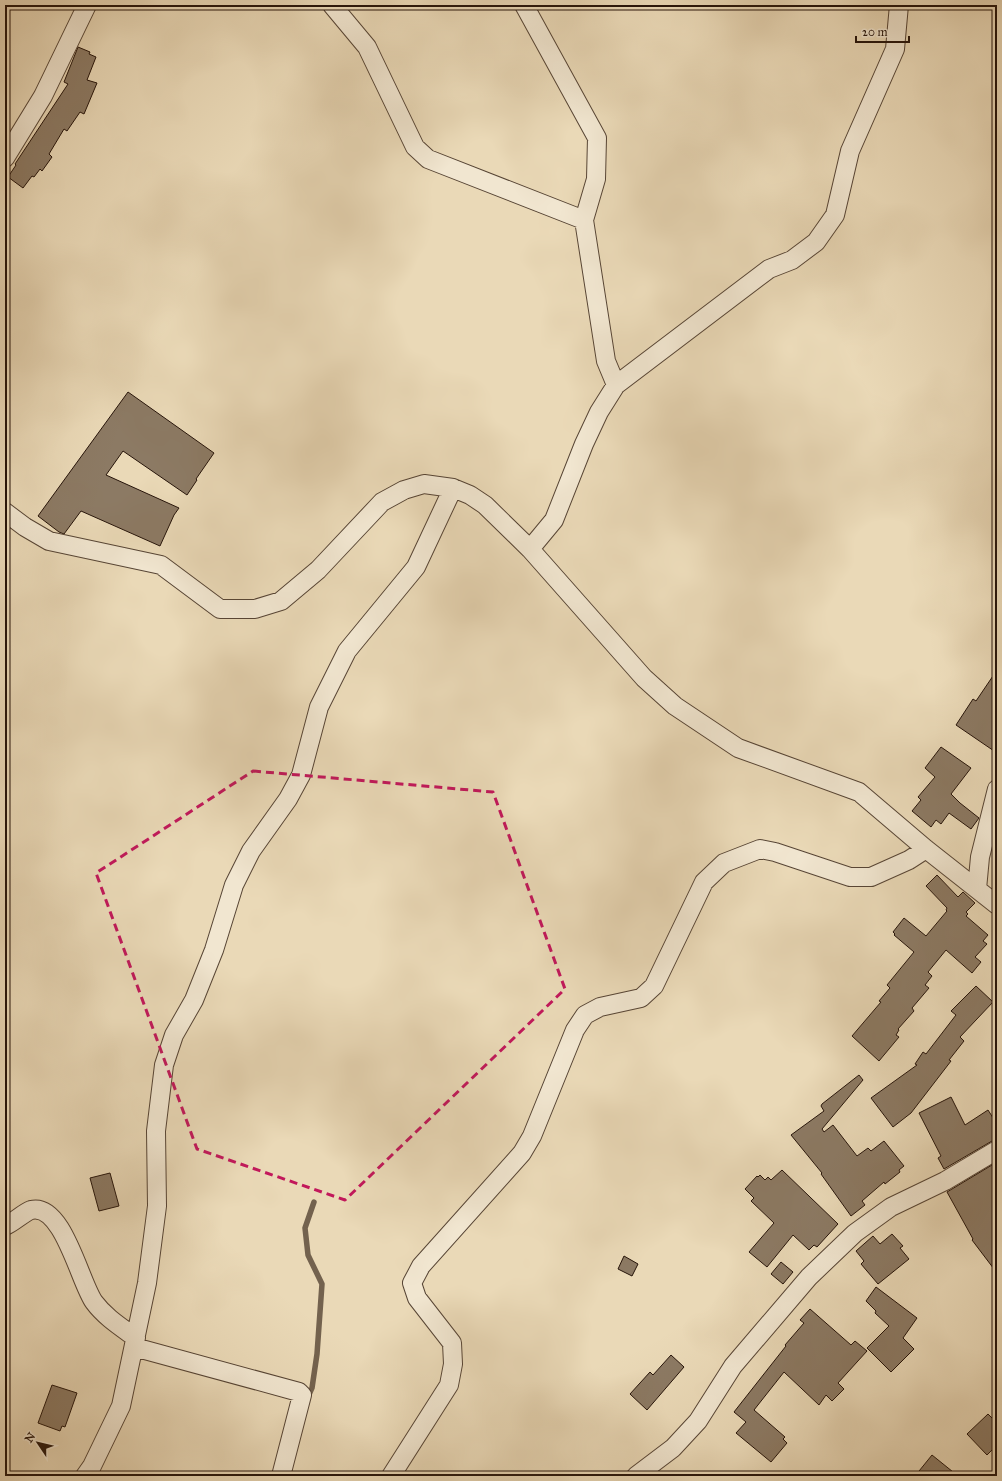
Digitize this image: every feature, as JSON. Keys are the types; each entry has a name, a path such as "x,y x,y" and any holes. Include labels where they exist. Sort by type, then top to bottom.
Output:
{"street":[{"path":"5,158 42,96 87,5"},
{"path":"332,5 367,47 415,147 428,159 584,220"},
{"path":"524,5 597,138 596,179 584,220 606,360 616,386"},
{"path":"530,549 554,520 593,424 616,386 769,269 792,260 816,242 835,215 850,151 895,49 899,5"},
{"path":"5,512 25,527 49,541 161,565 220,609 255,609 282,601 312,575 382,502 404,490 424,484 453,488 470,495 485,505 530,549 644,678 675,706 738,748 859,792 926,849 997,905"},
{"path":"89,1473 121,1406 148,1283 157,1206 156,1131 164,1065 174,1035 194,1000 203,979 214,950 234,884 251,851 288,799 301,775 319,707 347,651 416,566 453,488"},
{"path":"977,889 980,857 997,789"},
{"path":"391,1476 449,1386 453,1364 452,1344 418,1298 412,1283 422,1266 522,1153 532,1136 575,1030 585,1015 600,1007 641,998 654,986 704,882 724,863 760,850 775,852 850,877 871,877 909,860 926,849"},
{"path":"636,1476 673,1448 698,1421 733,1366 809,1277 855,1233 891,1207 944,1181 997,1150"},
{"path":"5,1226 32,1210 45,1212 55,1221 63,1232 93,1301 135,1342 299,1392 302,1395 281,1476"}],"highlighted area":[{"path":"253,771 493,792 565,989 345,1200 197,1149 96,873"}],"building":[{"path":"78,47 90,52 89,54 96,57 87,80 97,83 84,114 80,112 67,131 64,129 49,154 52,157 42,171 40,169 34,177 32,176 23,188 8,177 68,84 64,82"},
{"path":"128,392 214,453 187,495 123,451 106,475 179,508 174,515 160,546 81,511 64,534 59,532 38,516"},
{"path":"997,670 997,753 956,725 973,699 976,701"},
{"path":"941,747 971,768 951,794 979,818 971,829 949,813 941,824 936,820 931,827 912,811 921,800 918,797 935,777 925,768"},
{"path":"937,875 958,897 963,892 975,903 966,912 968,914 966,916 988,935 983,941 987,944 975,957 981,962 972,973 946,950 928,972 932,976 925,985 929,988 912,1008 914,1011 898,1029 899,1030 896,1035 899,1037 879,1061 852,1036 881,1002 879,1001 890,988 887,985 914,952 894,935 895,934 893,932 904,918 926,936 947,911 947,908 926,886"},
{"path":"976,986 993,1002 960,1037 964,1041 949,1060 951,1061 911,1113 893,1127 871,1098 917,1065 915,1064 923,1052 926,1054 956,1015 951,1011"},
{"path":"859,1075 863,1080 822,1129 824,1132 833,1125 857,1156 868,1148 871,1151 884,1141 904,1166 899,1170 900,1172 885,1184 884,1182 862,1201 865,1205 851,1216 821,1174 822,1173 791,1135 824,1111 821,1106 822,1104"},
{"path":"951,1097 965,1125 988,1110 997,1124 997,1140 992,1141 944,1169 938,1158 941,1156 919,1113"},
{"path":"997,1162 997,1273 972,1240 973,1239 947,1192"},
{"path":"782,1170 838,1224 817,1247 814,1245 809,1250 793,1235 767,1267 749,1252 774,1223 751,1201 754,1198 745,1189 757,1176 758,1177 760,1175 765,1180 768,1177 771,1180"},
{"path":"110,1173 119,1206 99,1211 90,1178"},
{"path":"892,1234 903,1246 900,1248 909,1259 878,1284 861,1264 864,1261 856,1251 873,1236 880,1244"},
{"path":"624,1256 638,1264 632,1276 618,1269"},
{"path":"781,1262 793,1272 783,1284 771,1274"},
{"path":"876,1287 917,1318 903,1338 914,1349 891,1372 867,1348 889,1326 875,1313 876,1311 866,1301"},
{"path":"810,1309 851,1345 855,1341 867,1351 838,1383 844,1389 832,1401 826,1395 819,1405 784,1372 754,1410 785,1437 783,1439 787,1443 771,1462 736,1433 746,1422 734,1412 786,1346 785,1345 804,1323 800,1320"},
{"path":"671,1355 684,1367 647,1410 630,1394 650,1372 653,1375"},
{"path":"52,1385 77,1393 65,1427 62,1426 60,1431 38,1423"},
{"path":"988,1414 997,1423 997,1445 987,1455 967,1434"},
{"path":"932,1455 958,1476 915,1476"}],"waterway":[{"path":"308,1397 312,1388 317,1354 322,1284 308,1255 305,1228 314,1202"}]}
